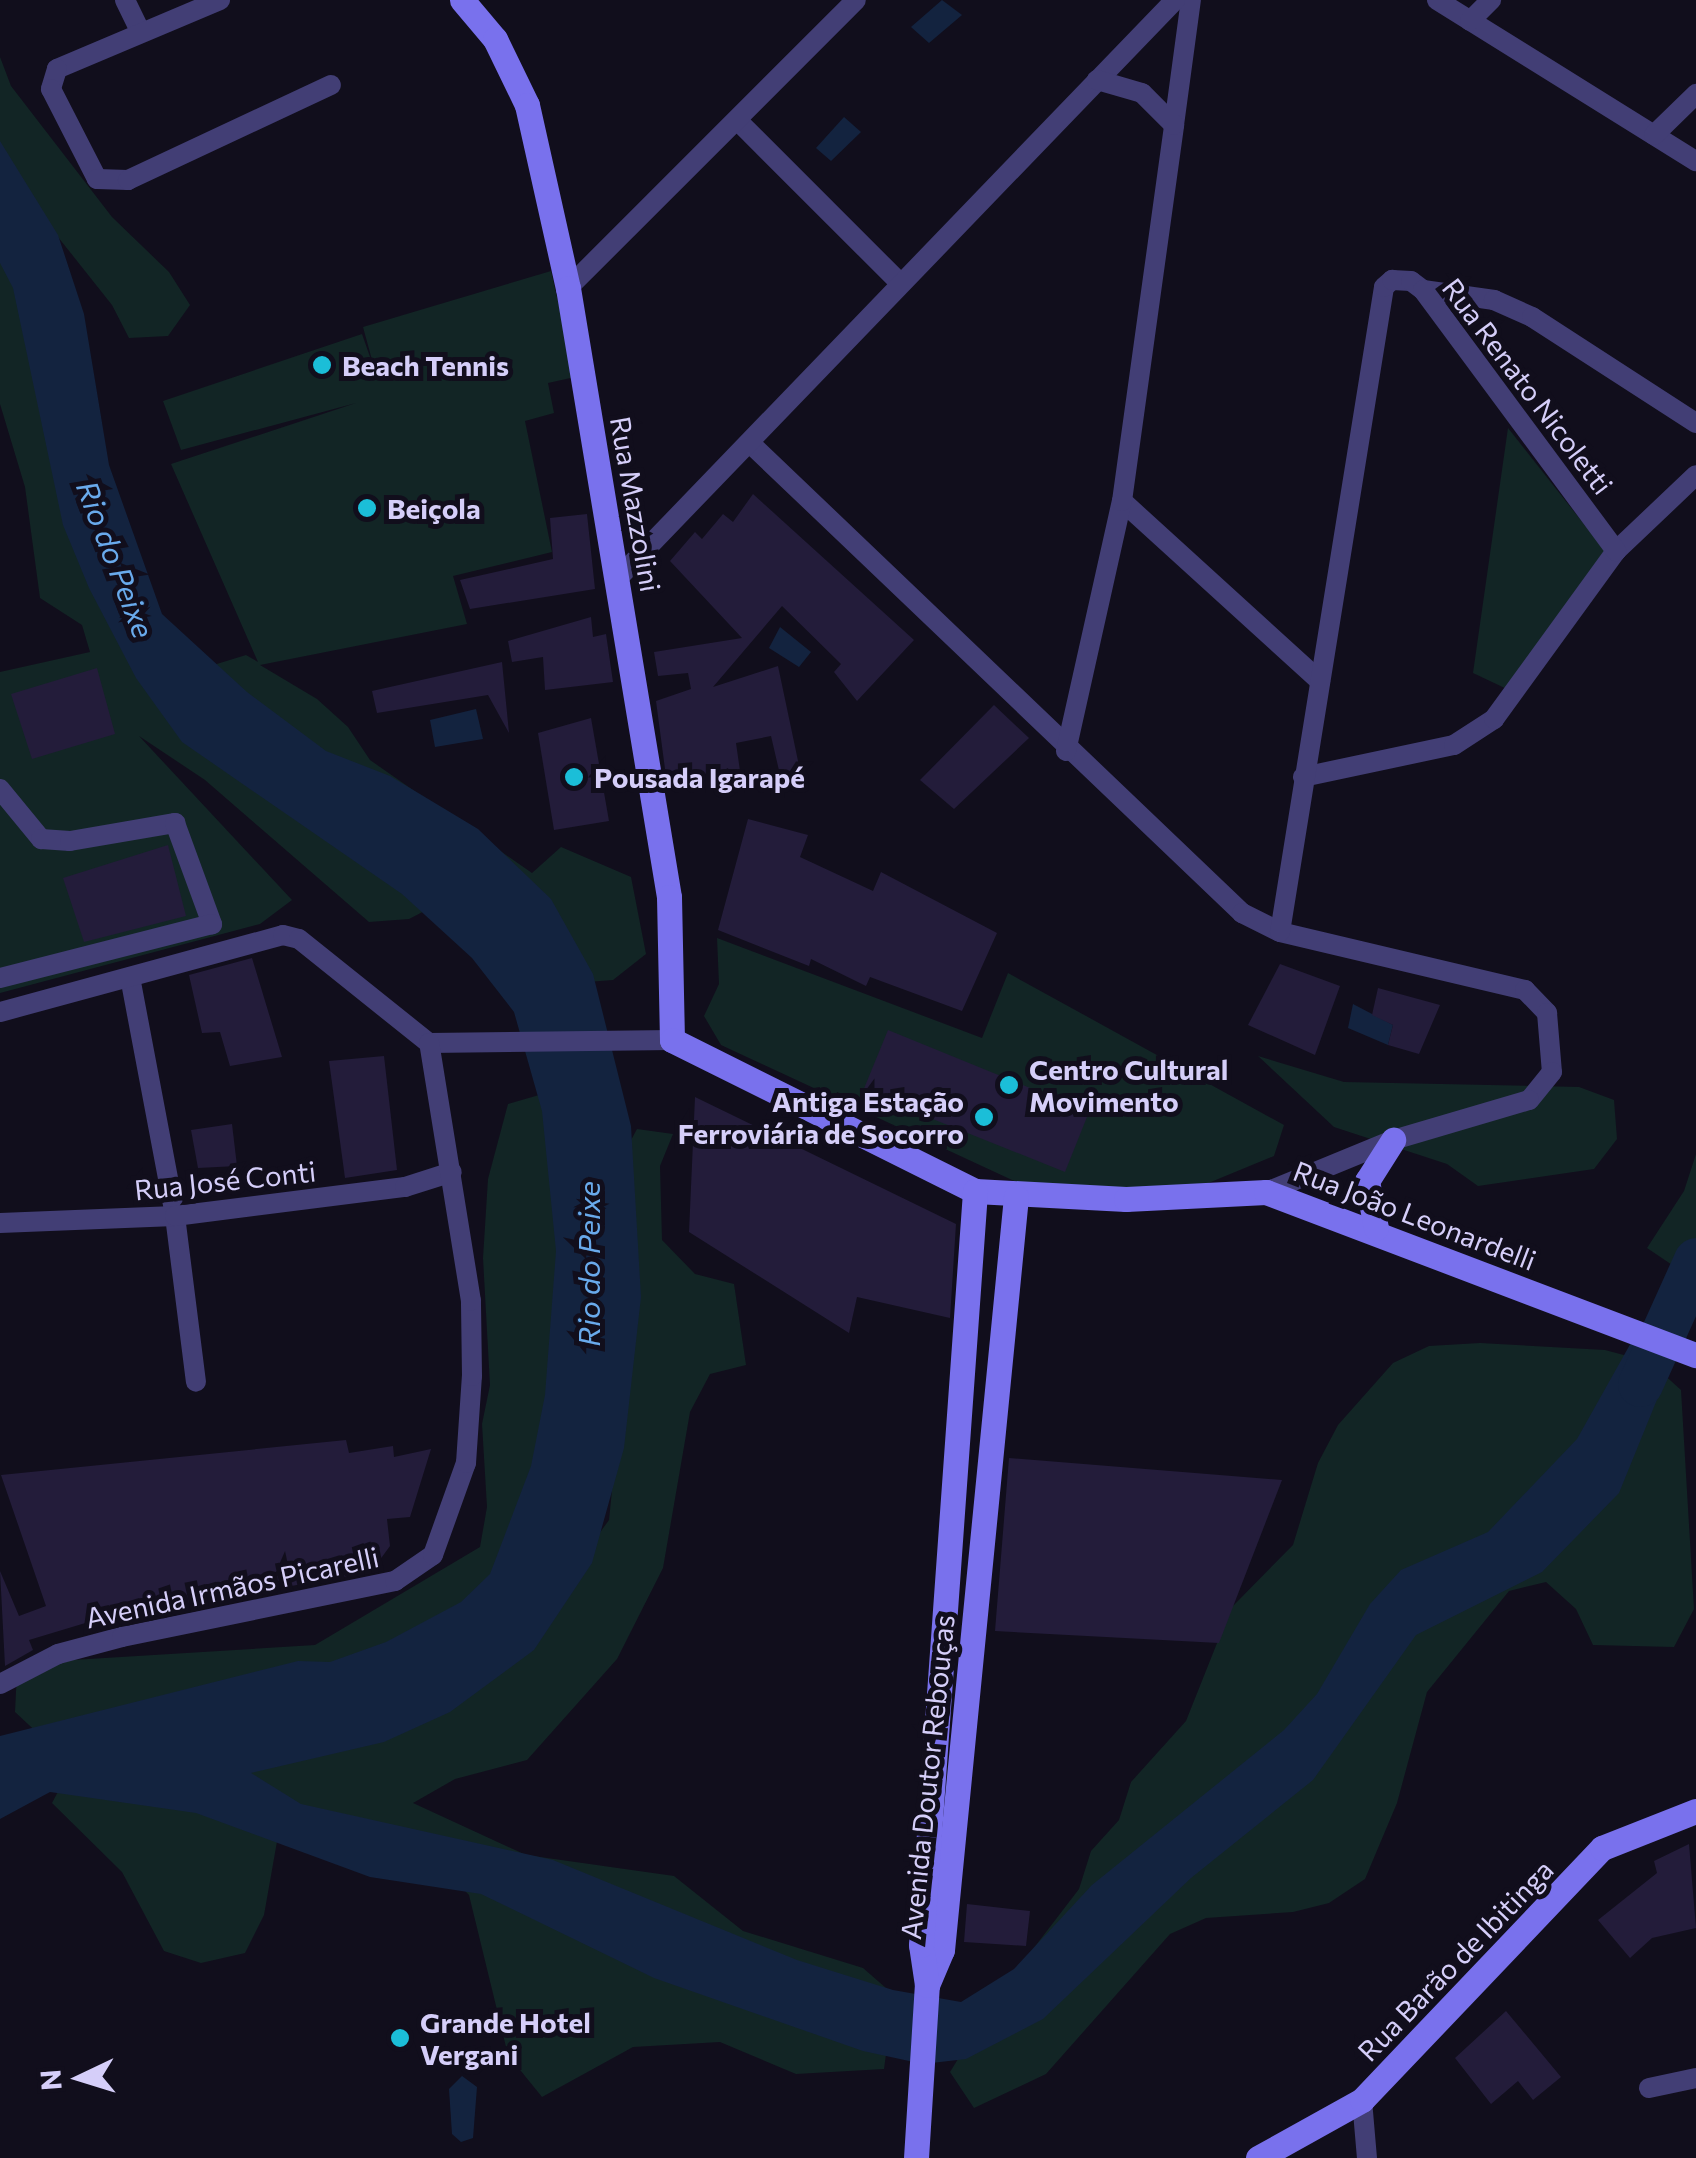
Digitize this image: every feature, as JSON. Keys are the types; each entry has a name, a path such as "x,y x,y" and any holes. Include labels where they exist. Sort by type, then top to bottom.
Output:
{"street":[{"path":"125,0 140,30"},
{"path":"220,0 66,60 52,88 86,167 108,184 330,86"},
{"name":"Rua Mazzolini","path":"462,0 495,39 527,105 568,288 669,896 672,1040"},
{"path":"568,288 856,0"},
{"path":"619,577 752,445 899,282 1175,0"},
{"path":"1066,751 1122,501 1191,0"},
{"path":"1436,0 1696,161"},
{"path":"1470,21 1491,0"},
{"path":"1097,80 1142,93 1174,125"},
{"path":"1654,136 1696,94"},
{"path":"737,120 899,282"},
{"name":"Rua Renato Nicoletti","path":"1320,682 1384,287 1401,278 1423,290 1616,551"},
{"path":"1423,290 1478,296 1532,317 1696,422"},
{"path":"752,445 1066,751 1242,913 1280,932 1525,990 1547,1013 1552,1072 1529,1100 1393,1140 1266,1192"},
{"path":"1303,777 1454,745 1494,719 1616,551 1696,476"},
{"path":"1122,501 1320,682 1280,932"},
{"path":"0,789 42,839 70,841 174,823 212,924 0,978"},
{"path":"0,1012 283,935 299,939 429,1043 672,1040"},
{"path":"130,977 174,1216 196,1382"},
{"name":"Rua João Leonardelli","path":"672,1040 975,1190 1016,1197 1266,1192 1376,1228 1692,1353"},
{"name":"Avenida Irmãos Picarelli","path":"0,1684 58,1654 122,1637 394,1581 434,1555 466,1463 472,1376 471,1301 429,1043"},
{"path":"1376,1228 1366,1181 1393,1140"},
{"name":"Rua José Conti","path":"0,1223 174,1216 405,1187 452,1172"},
{"name":"Avenida Doutor Rebouças","path":"916,2158 926,1991 942,1950 943,1641 975,1190"},
{"name":"Avenida Doutor Rebouças","path":"942,1815 971,1644 1016,1197"},
{"path":"966,1350 999,1351"},
{"path":"943,1641 971,1644"},
{"name":"Rua Barão de Ibitinga","path":"1258,2158 1362,2100 1602,1848 1696,1811"},
{"path":"1649,2088 1696,2078"},
{"path":"1362,2100 1367,2158"}],"green space":[{"path":"0,57 11,86 112,217 169,272 190,305 168,336 129,338 112,305 0,164"},
{"path":"0,236 88,547 207,667 246,655 258,662 171,464 356,403 181,450 163,401 362,334 375,371 363,327 551,271 575,377 548,383 554,413 525,421 552,552 453,576 467,624 260,665 317,699 348,727 370,760 532,873 561,847 631,877 646,954 613,980 574,983 442,902 409,919 369,922 205,780 139,736 292,900 260,924 0,993 0,672 90,652 82,625 40,598 25,487 0,404"},
{"path":"1508,428 1606,552 1509,690 1473,673"},
{"name":"Centro Cultural Movimento","path":"717,938 982,1038 1008,973 1284,1125 1274,1156 1206,1184 1051,1198 721,1045 704,1016 719,984"},
{"path":"1258,1056 1344,1082 1579,1087 1614,1100 1617,1139 1594,1169 1478,1186 1447,1164 1334,1127"},
{"path":"546,1093 580,1159 554,1596 609,1520 627,1342 617,1166 637,1129 673,1134 660,1166 662,1240 695,1274 734,1284 746,1365 710,1374 690,1412 663,1568 617,1659 527,1760 455,1779 413,1803 526,1855 674,1876 743,1931 863,1968 894,1995 884,2069 796,2074 720,2042 633,2047 542,2097 508,2055 469,1895 437,1861 281,1819 264,1915 245,1953 201,1963 164,1951 122,1872 52,1803 72,1765 15,1712 17,1672 56,1661 315,1645 480,1547 487,1507 482,1424 490,1385 483,1258 488,1179 508,1104"},
{"path":"1696,1154 1696,1281 1647,1248 1684,1191"},
{"path":"1480,1343 1605,1350 1650,1362 1681,1390 1694,1609 1674,1647 1593,1645 1576,1609 1546,1582 1509,1591 1427,1692 1397,1803 1365,1879 1329,1903 1293,1912 1206,1918 1170,1934 1046,2074 974,2108 950,2072 997,1996 1079,1889 1091,1851 1119,1820 1131,1782 1186,1721 1231,1608 1293,1545 1318,1463 1338,1425 1393,1363 1429,1346"}],"water":[{"path":"942,0 962,15 929,43 911,27"},
{"path":"844,117 861,132 831,161 816,148"},
{"name":"Rio do Peixe","path":"0,141 58,235 84,314 109,465 162,614 247,692 326,751 390,776 478,829 551,899 593,974 631,1126 641,1297 624,1448 592,1563 534,1650 450,1712 384,1742 251,1773 301,1804 553,1860 797,1960 893,1990 961,2002 1014,1969 1092,1885 1284,1730 1317,1694 1370,1604 1401,1570 1488,1532 1577,1439 1637,1332 1678,1348 1619,1493 1542,1572 1416,1635 1313,1780 1191,1878 1043,2019 966,2059 923,2064 863,2051 654,1978 481,1894 370,1877 196,1813 50,1792 0,1819 0,1736 298,1661 330,1662 386,1642 461,1602 490,1574 531,1466 545,1395 556,1251 542,1111 514,1012 472,958 402,894 182,742 136,678 89,588 63,525 13,288 0,263"},
{"path":"780,627 811,652 799,667 769,648"},
{"path":"476,709 483,739 435,747 430,720"},
{"path":"1353,1004 1393,1025 1388,1045 1348,1028"},
{"path":"462,2076 477,2087 473,2138 461,2142 452,2134 449,2089"}],"building":[{"path":"753,494 914,640 857,701 834,672 841,664 782,606 713,687 778,666 801,775 781,779 771,736 736,743 740,771 667,784 656,701 691,689 688,673 658,676 654,652 742,638 670,561 695,532 702,539 723,514 733,522"},
{"path":"587,514 595,589 470,609 460,580 553,559 550,518"},
{"path":"591,617 593,637 606,634 613,682 545,690 543,657 512,662 508,641"},
{"path":"502,662 509,733 488,695 377,713 372,691"},
{"path":"97,668 115,734 32,759 11,694"},
{"path":"994,705 1029,738 954,809 920,780"},
{"name":"Pousada Igarapé","path":"591,718 609,821 554,830 538,733"},
{"path":"748,819 808,835 800,857 873,891 881,872 997,933 962,1011 870,977 866,986 811,959 809,966 718,930"},
{"path":"168,845 186,916 84,942 63,878"},
{"path":"252,958 282,1057 230,1066 220,1032 202,1033 189,975"},
{"path":"1280,964 1340,986 1315,1055 1248,1025"},
{"path":"1378,988 1440,1005 1419,1054 1388,1045 1393,1025 1372,1015"},
{"path":"888,1030 1089,1112 1065,1172 863,1091"},
{"path":"384,1056 397,1170 345,1178 329,1061"},
{"path":"695,1097 956,1224 950,1318 857,1297 849,1333 689,1232"},
{"path":"232,1124 237,1166 198,1168 191,1130"},
{"path":"346,1440 349,1453 393,1446 394,1457 431,1449 410,1517 387,1519 390,1546 371,1572 92,1621 29,1640 33,1650 5,1666 0,1571 19,1616 46,1606 1,1475"},
{"path":"1009,1458 1282,1480 1219,1643 995,1631"},
{"path":"1689,1844 1696,1928 1652,1938 1630,1958 1598,1920 1657,1873 1654,1861"},
{"path":"967,1904 1030,1911 1026,1946 964,1942"},
{"path":"1506,2011 1561,2077 1533,2100 1518,2081 1491,2104 1455,2058"}],"waterway":[{"path":"1640,1384 1696,1260"}],"place":[{"name":"Beach Tennis","path":"322,365"},
{"name":"Beiçola","path":"367,508"},
{"name":"Pousada Igarapé","path":"574,777"},
{"name":"Centro Cultural Movimento","path":"1009,1085"},
{"name":"Antiga Estação Ferroviária de Socorro","path":"984,1117"},
{"name":"Grande Hotel Vergani","path":"400,2038"}]}
